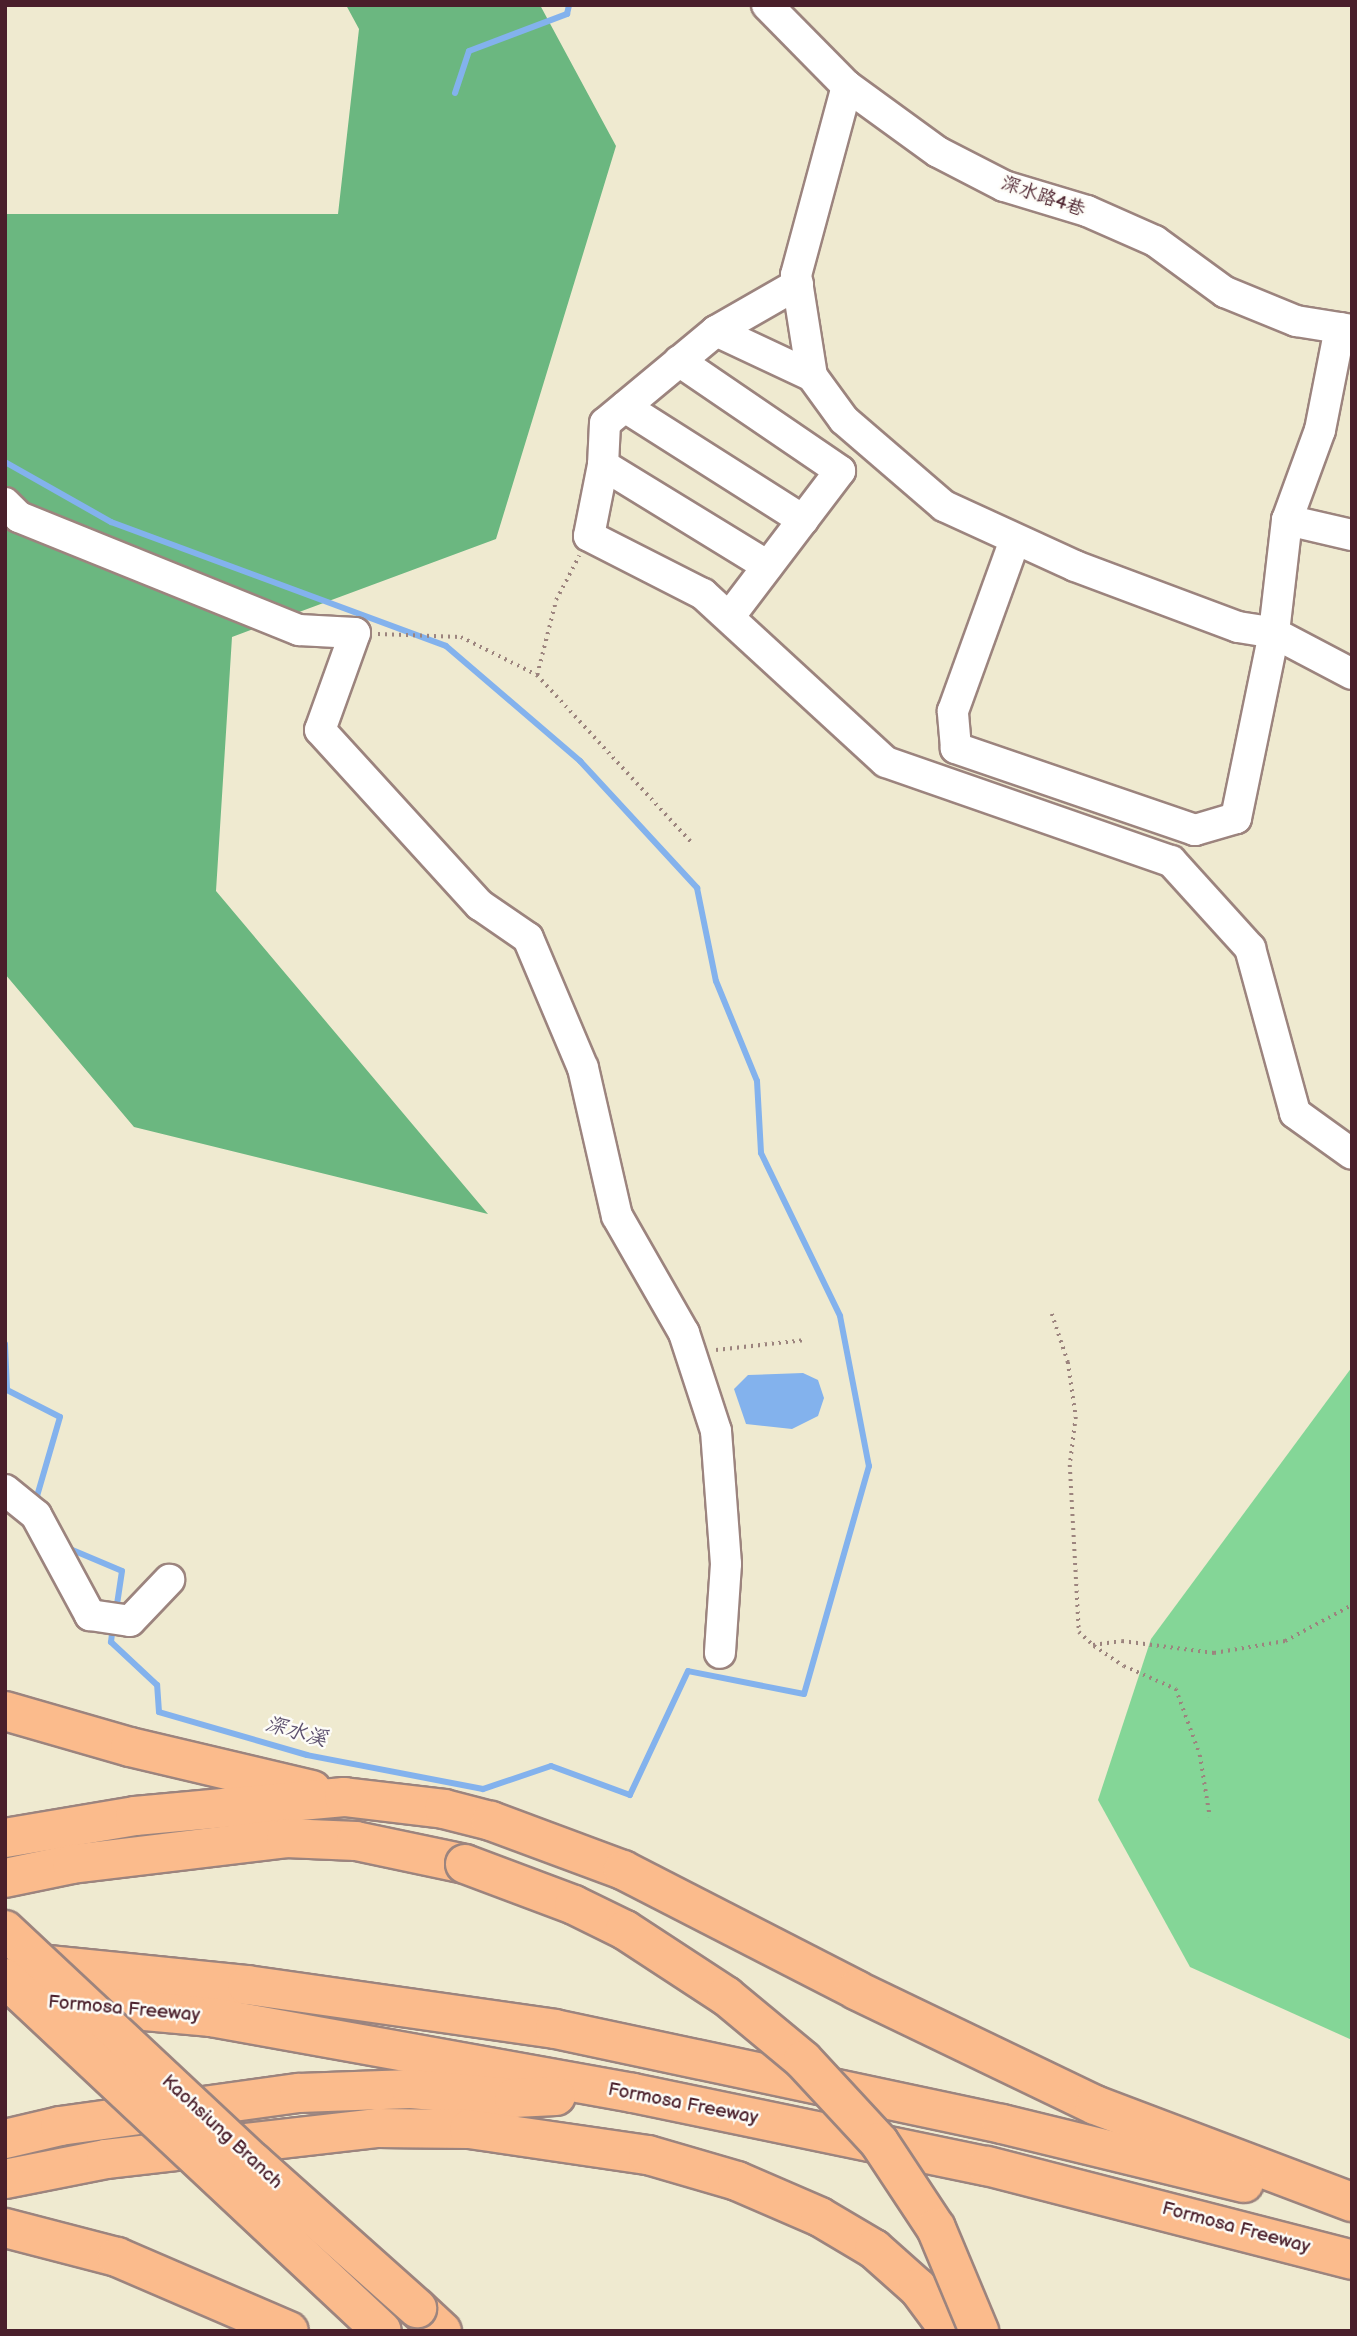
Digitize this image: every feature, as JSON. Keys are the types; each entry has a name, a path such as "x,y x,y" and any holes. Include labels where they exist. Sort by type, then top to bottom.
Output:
{"highway":[{"path":"5,1711 130,1747 344,1797 444,1809 550,1841 611,1865 720,1916 856,1990 1095,2105 1352,2202"},
{"path":"5,1838 135,1816 344,1797"},
{"path":"5,1878 136,1855 286,1838 356,1841 465,1864 574,1905 625,1930 726,1996 803,2060 879,2142 929,2217 979,2331"},
{"name":"Kaohsiung Branch","path":"5,1930 253,2162 430,2320"},
{"name":"Formosa Freeway","path":"5,1961 247,1986 555,2029 1002,2124 1352,2210"},
{"name":"Kaohsiung Branch","path":"5,1978 382,2331"},
{"name":"Formosa Freeway","path":"5,1998 211,2017 634,2093 986,2166 1352,2260"},
{"path":"5,2139 60,2126 299,2093 411,2089 514,2098 634,2093"},
{"path":"5,2179 106,2159 378,2128 470,2129 648,2155 737,2181 820,2217 874,2249 918,2288 950,2331"},
{"path":"5,2228 117,2258 289,2331"}],"lane":[{"name":"深水路4巷","path":"767,5 847,86 938,152 1004,186 1087,211 1155,241 1225,292 1296,321 1346,329"},
{"path":"847,86 796,275 812,376 844,420 944,506 1015,540 1238,627 1274,633 1352,674"},
{"path":"798,284 716,331 606,423 603,465 589,536 703,594 886,762 1171,861 1251,948 1294,1112 1352,1154"},
{"path":"1015,540 953,711 956,748 1195,830 1236,818 1274,633 1287,520 1320,430 1346,329"},
{"path":"716,331 812,376"},
{"path":"680,361 840,471"},
{"path":"625,407 803,520"},
{"path":"730,616 866,438"},
{"path":"603,465 768,566"},
{"path":"5,503 19,517 299,630 355,633 320,730 480,905 528,938 583,1068 617,1216 690,1350 716,1432 726,1564 720,1653"},
{"path":"1287,520 1352,535"},
{"path":"5,1489 36,1515 90,1615 130,1621 169,1580"}],"path":[{"path":"537,675 556,600 589,536"},
{"path":"355,633 461,637 537,675 693,844"},
{"path":"1052,1314 1068,1362 1076,1417 1070,1465 1074,1605 1079,1632 1124,1666 1176,1689 1200,1755 1210,1817"},
{"path":"690,1350 805,1340"},
{"path":"1093,1645 1122,1641 1214,1653 1285,1641 1352,1605"}],"green space":[{"path":"346,5 540,5 616,146 496,539 232,637 216,891 488,1214 134,1127 5,974 5,214 338,214 359,29"},
{"path":"1352,1367 1352,2040 1190,1967 1098,1800 1151,1639"}],"water":[{"path":"803,1373 818,1380 824,1398 818,1416 792,1429 746,1424 734,1389 748,1375"}],"waterway":[{"path":"455,93 469,51 567,14 569,5"},
{"path":"5,462 111,522 446,646 580,761 697,888 716,981 757,1081 761,1153 840,1316 869,1466 804,1694 688,1671 630,1795 551,1766 483,1789 307,1755 159,1712 157,1685 111,1642 113,1625"},
{"name":"深水溪","path":"5,1344 7,1390 60,1417 37,1496 42,1504"},
{"name":"深水溪","path":"70,1549 122,1571 116,1611"}]}
